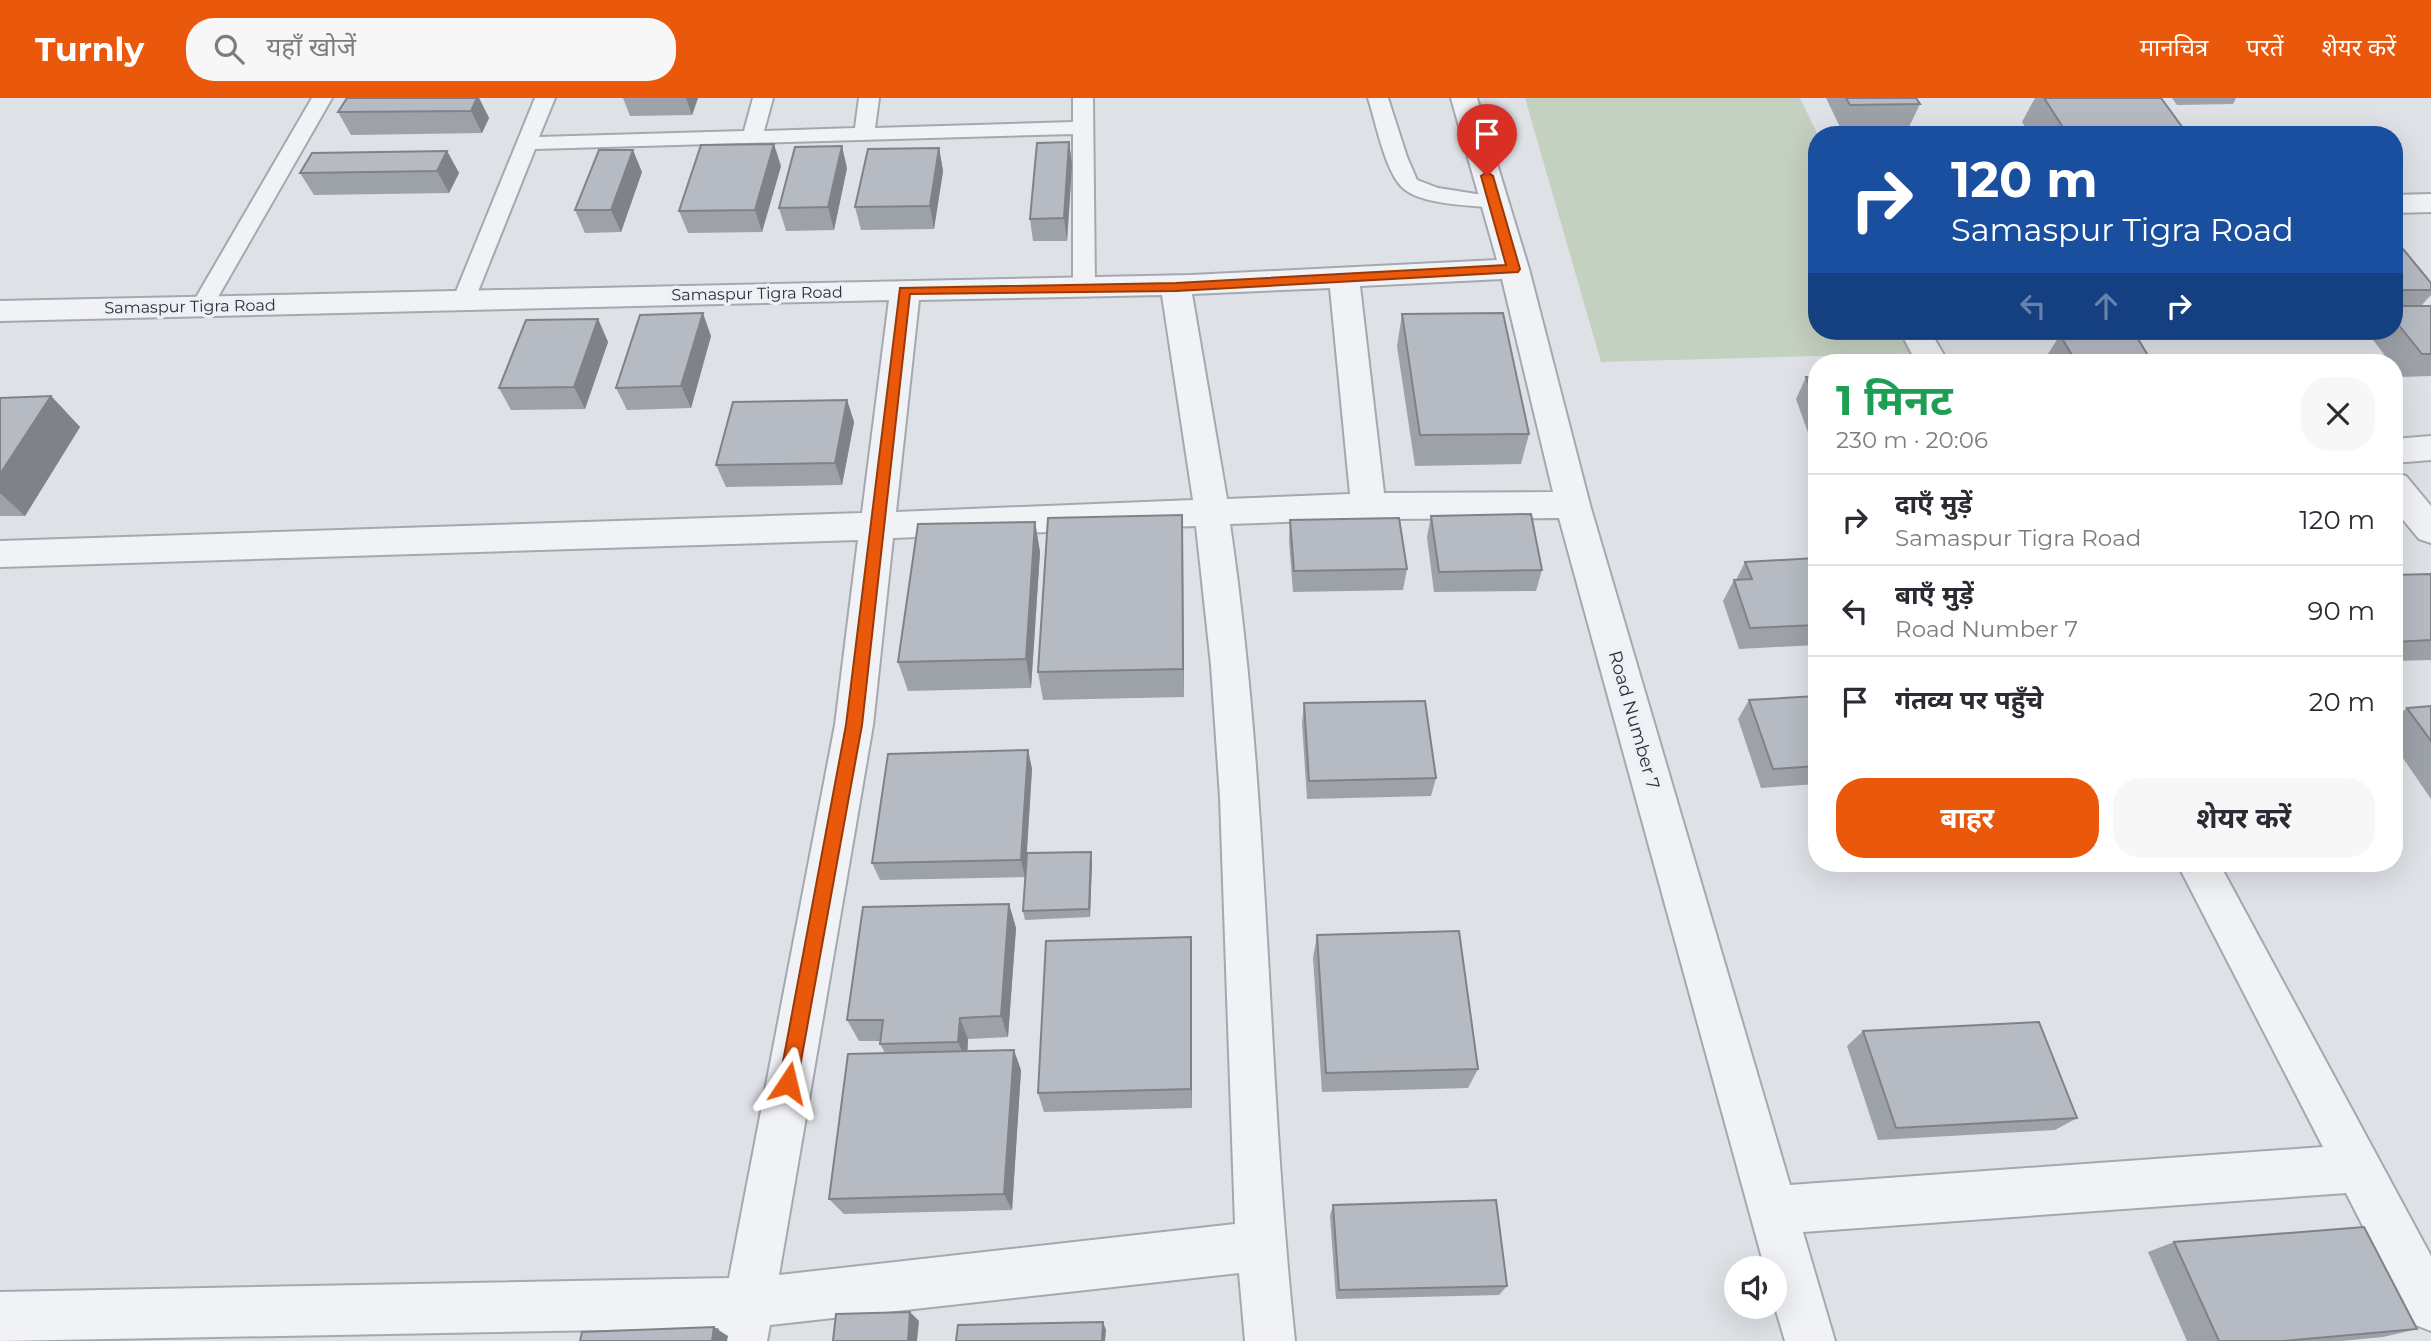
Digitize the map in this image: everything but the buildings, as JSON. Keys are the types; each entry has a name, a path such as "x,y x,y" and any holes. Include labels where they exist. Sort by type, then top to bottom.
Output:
{"street":[{"name":"Road Number 7","path":"1464,98 1514,269 1573,505 1810,1341"},
{"path":"2403,204 2431,203"},
{"name":"Samaspur Tigra Road","path":"0,311 1084,286 1176,287 1514,269"},
{"path":"1344,276 1368,506"},
{"path":"1176,287 1213,514 1235,720 1259,1246 1270,1341"},
{"path":"745,1322 854,725 905,290"},
{"path":"2403,450 2431,447"},
{"path":"2403,496 2431,530"},
{"path":"0,554 877,526 1368,506 1573,505"},
{"path":"2203,872 2431,1306"},
{"path":"1774,1210 2360,1168"},
{"path":"0,1317 745,1322 1259,1246"}],"lane":[{"path":"202,306 322,98"},
{"path":"464,299 545,98"},
{"path":"752,136 763,98"},
{"path":"864,133 869,98"},
{"path":"1083,98 1084,286"},
{"path":"1378,98 1402,172 1409,184 1424,191 1494,202"},
{"path":"525,143 1083,128"}],"green space":[{"path":"1525,98 1800,98 1814,126 1808,126 1808,340 1920,340 1926,353 1808,354 1808,356 1601,362"}],"route":[{"path":"788,1083 854,725 905,290 1176,287 1514,269 1487,176"}]}
